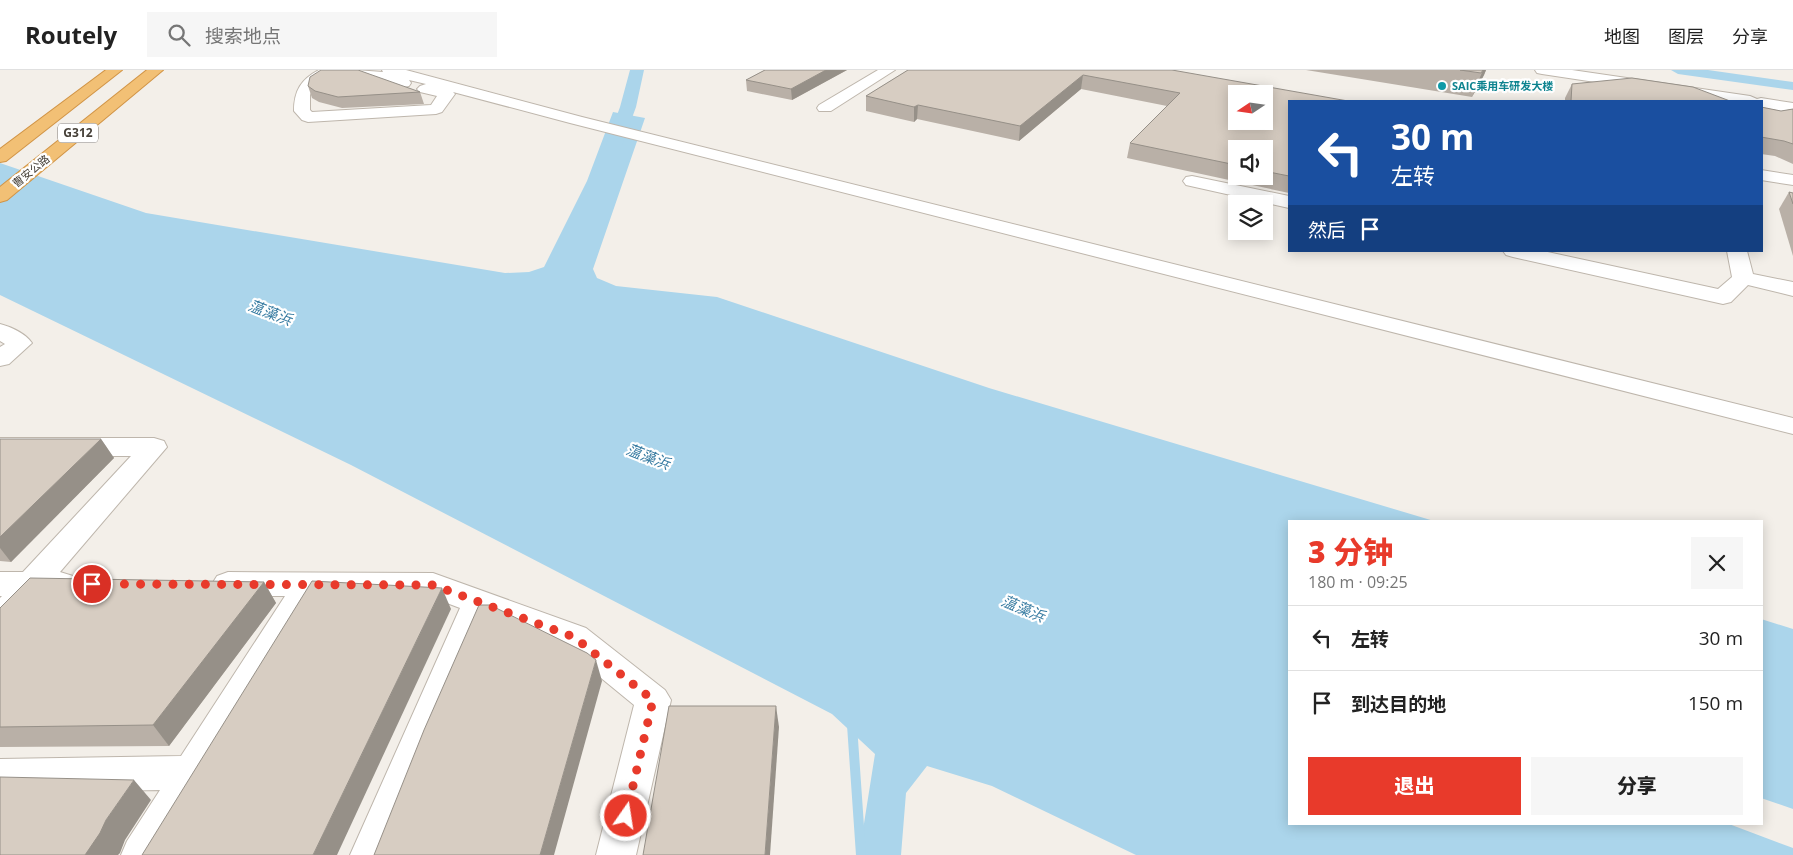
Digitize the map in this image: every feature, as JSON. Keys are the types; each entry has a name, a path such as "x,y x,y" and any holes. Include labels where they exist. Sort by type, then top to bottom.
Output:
{"highway":[{"name":"G312","path":"0,157 115,70"},
{"name":"曹安公路","path":"0,196 156,70"}],"street":[{"path":"331,70 310,80 301,97 302,111 308,117 436,109 448,94 425,89 368,71"},
{"path":"388,70 576,120 1793,426"},
{"path":"825,108 888,70"},
{"path":"1542,70 1743,100"},
{"path":"425,89 440,84"},
{"path":"1763,103 1793,108"},
{"path":"1763,175 1793,180"},
{"path":"1192,181 1288,202"},
{"path":"1518,252 1723,297 1743,278"},
{"path":"1737,252 1743,278"},
{"path":"1743,278 1793,289"},
{"path":"0,331 20,343 0,359"},
{"path":"0,447 154,447 0,619"},
{"path":"0,584 92,584"},
{"path":"200,584 433,585 574,637 653,700 616,855"},
{"path":"141,855 309,584"},
{"path":"370,855 479,602"},
{"path":"0,776 192,773"}],"water":[{"name":"蕰藻浜","path":"613,112 645,118 593,269 597,278 616,286 717,297 989,388 1431,520 1288,520 1288,825 1732,825 1793,848 1793,855 1136,855 992,786 927,766 906,793 901,855 859,855 875,754 832,714 351,465 0,295 0,163 146,213 505,273 529,272 544,267 587,181"},
{"path":"1763,620 1793,629 1793,809 1763,799"}],"building":[{"path":"321,70 358,70 420,92 338,97 315,91 308,86 310,77"},
{"path":"765,70 826,70 791,89 746,80"},
{"path":"908,70 1172,70 1257,85 1228,85 1228,130 1273,130 1273,88 1342,100 1288,100 1288,176 1273,173 1273,140 1228,140 1228,163 1130,143 1180,93 1083,75 1020,126 918,105 914,107 866,96"},
{"path":"1460,70 1483,70 1481,73"},
{"path":"1632,78 1693,87 1727,100 1571,100 1572,84"},
{"path":"1763,107 1781,111 1793,109 1793,144 1763,137"},
{"path":"1789,192 1793,193 1793,204"},
{"path":"0,439 101,439 0,537"},
{"path":"30,578 264,582 153,725 0,727 0,608"},
{"path":"312,581 442,588 313,855 142,855"},
{"path":"479,605 490,605 587,653 596,660 540,855 374,855 424,730"},
{"path":"669,706 776,706 765,855 643,855"},
{"path":"0,777 134,780 106,820 100,833 85,855 0,855"}],"waterway":[{"path":"613,148 628,107 637,70"},
{"path":"1678,70 1793,86"},
{"path":"852,725 861,855"}],"place":[{"name":"SAIC乘用车研发大楼","path":"1442,86"}],"route":[{"path":"92,584 433,585 574,637 653,700 626,816"}]}
